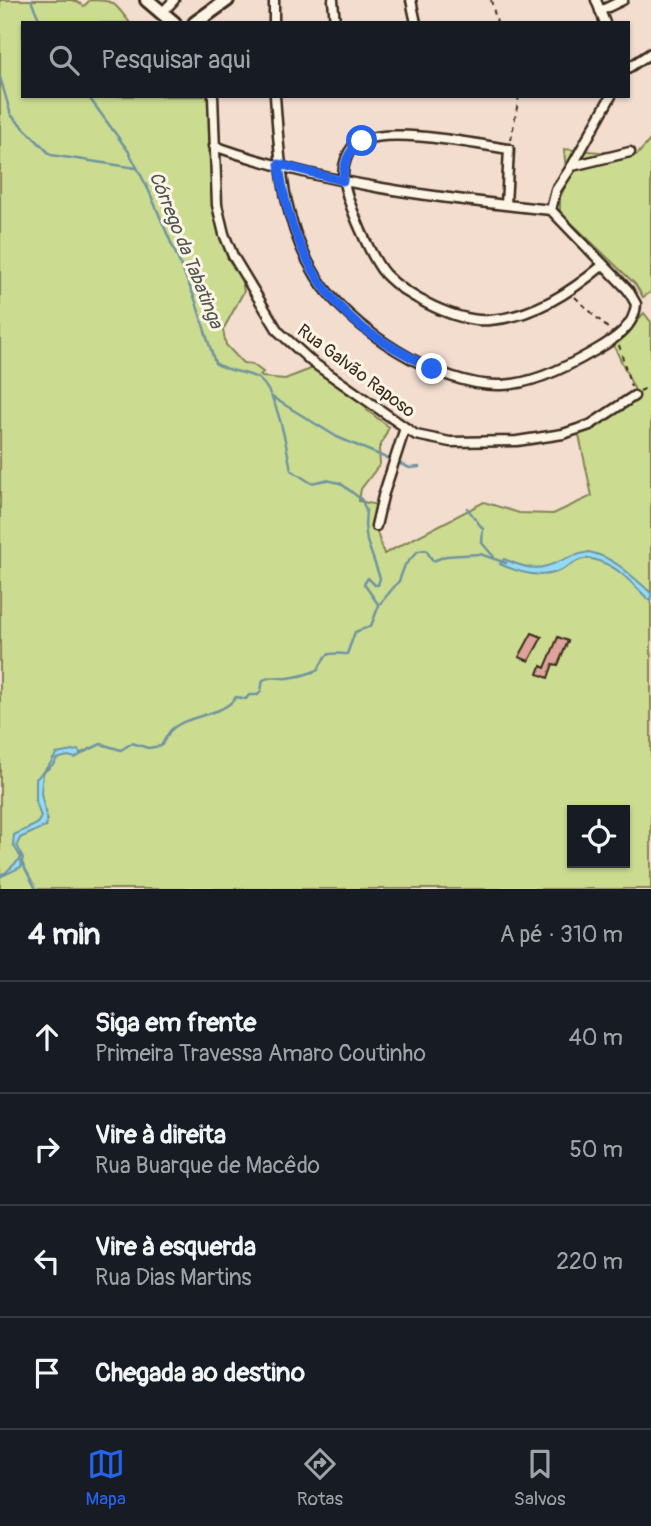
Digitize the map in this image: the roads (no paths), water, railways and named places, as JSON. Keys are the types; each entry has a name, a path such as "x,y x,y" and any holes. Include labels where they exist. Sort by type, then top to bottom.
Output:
{"street":[{"path":"147,0 172,21"},
{"path":"162,13 174,0"},
{"path":"211,18 227,0"},
{"path":"274,0 274,21"},
{"path":"333,0 335,21"},
{"path":"411,0 416,21"},
{"path":"596,0 604,21"},
{"path":"600,11 623,0"},
{"path":"630,67 651,53"},
{"name":"Rua Galvão Raposo","path":"213,98 218,205 224,234 233,256 278,331 312,362 405,428 416,435 450,442 486,443 547,438 590,425 634,396"},
{"path":"214,146 239,155 279,164 343,181 428,196 551,210 628,290 636,304 633,317 617,337 558,370 505,385 463,382 432,369 366,330 331,296 317,278 292,227 282,189 279,164 275,98"},
{"path":"551,210 556,190 610,98"},
{"path":"506,205 509,149 401,135 370,138 351,150 344,165 343,181 376,261 393,282 432,306 464,317 488,321 534,308 569,292 603,265"},
{"path":"572,166 630,152"},
{"path":"376,526 405,428"}],"water":[{"path":"589,552 607,558 630,574 651,593 651,602 617,570 595,560 582,559 554,573 540,575 500,564 504,559 519,565 540,568"},
{"path":"78,750 82,754 75,758 68,756 56,759 43,773 41,793 46,826 20,838 17,845 23,858 21,867 0,877 0,874 5,873 21,858 13,844 14,835 37,824 41,817 36,802 36,779 56,754"}],"waterway":[{"name":"Córrego da Tabatinga","path":"32,0 40,21"},
{"path":"0,77 11,115 51,155 136,168"},
{"name":"Córrego da Tabatinga","path":"89,98 129,152 149,191 195,299 215,363 257,378 264,384 280,420 291,470 311,483 326,480 340,483 362,500 366,511 367,541 380,578 378,585 368,578 364,584 378,604"},
{"path":"272,397 337,437 410,468 419,467"},
{"path":"467,508 483,529 482,543 494,557"},
{"path":"80,754 101,744 121,750 132,743 148,748 161,746 177,725 223,708 236,697 246,699 249,695 258,695 263,680 307,674 318,670 328,655 347,654 355,632 371,626 379,605 399,581 405,565 418,551 426,550 433,561 446,556 480,554 506,563"},
{"path":"21,861 36,889"}]}
